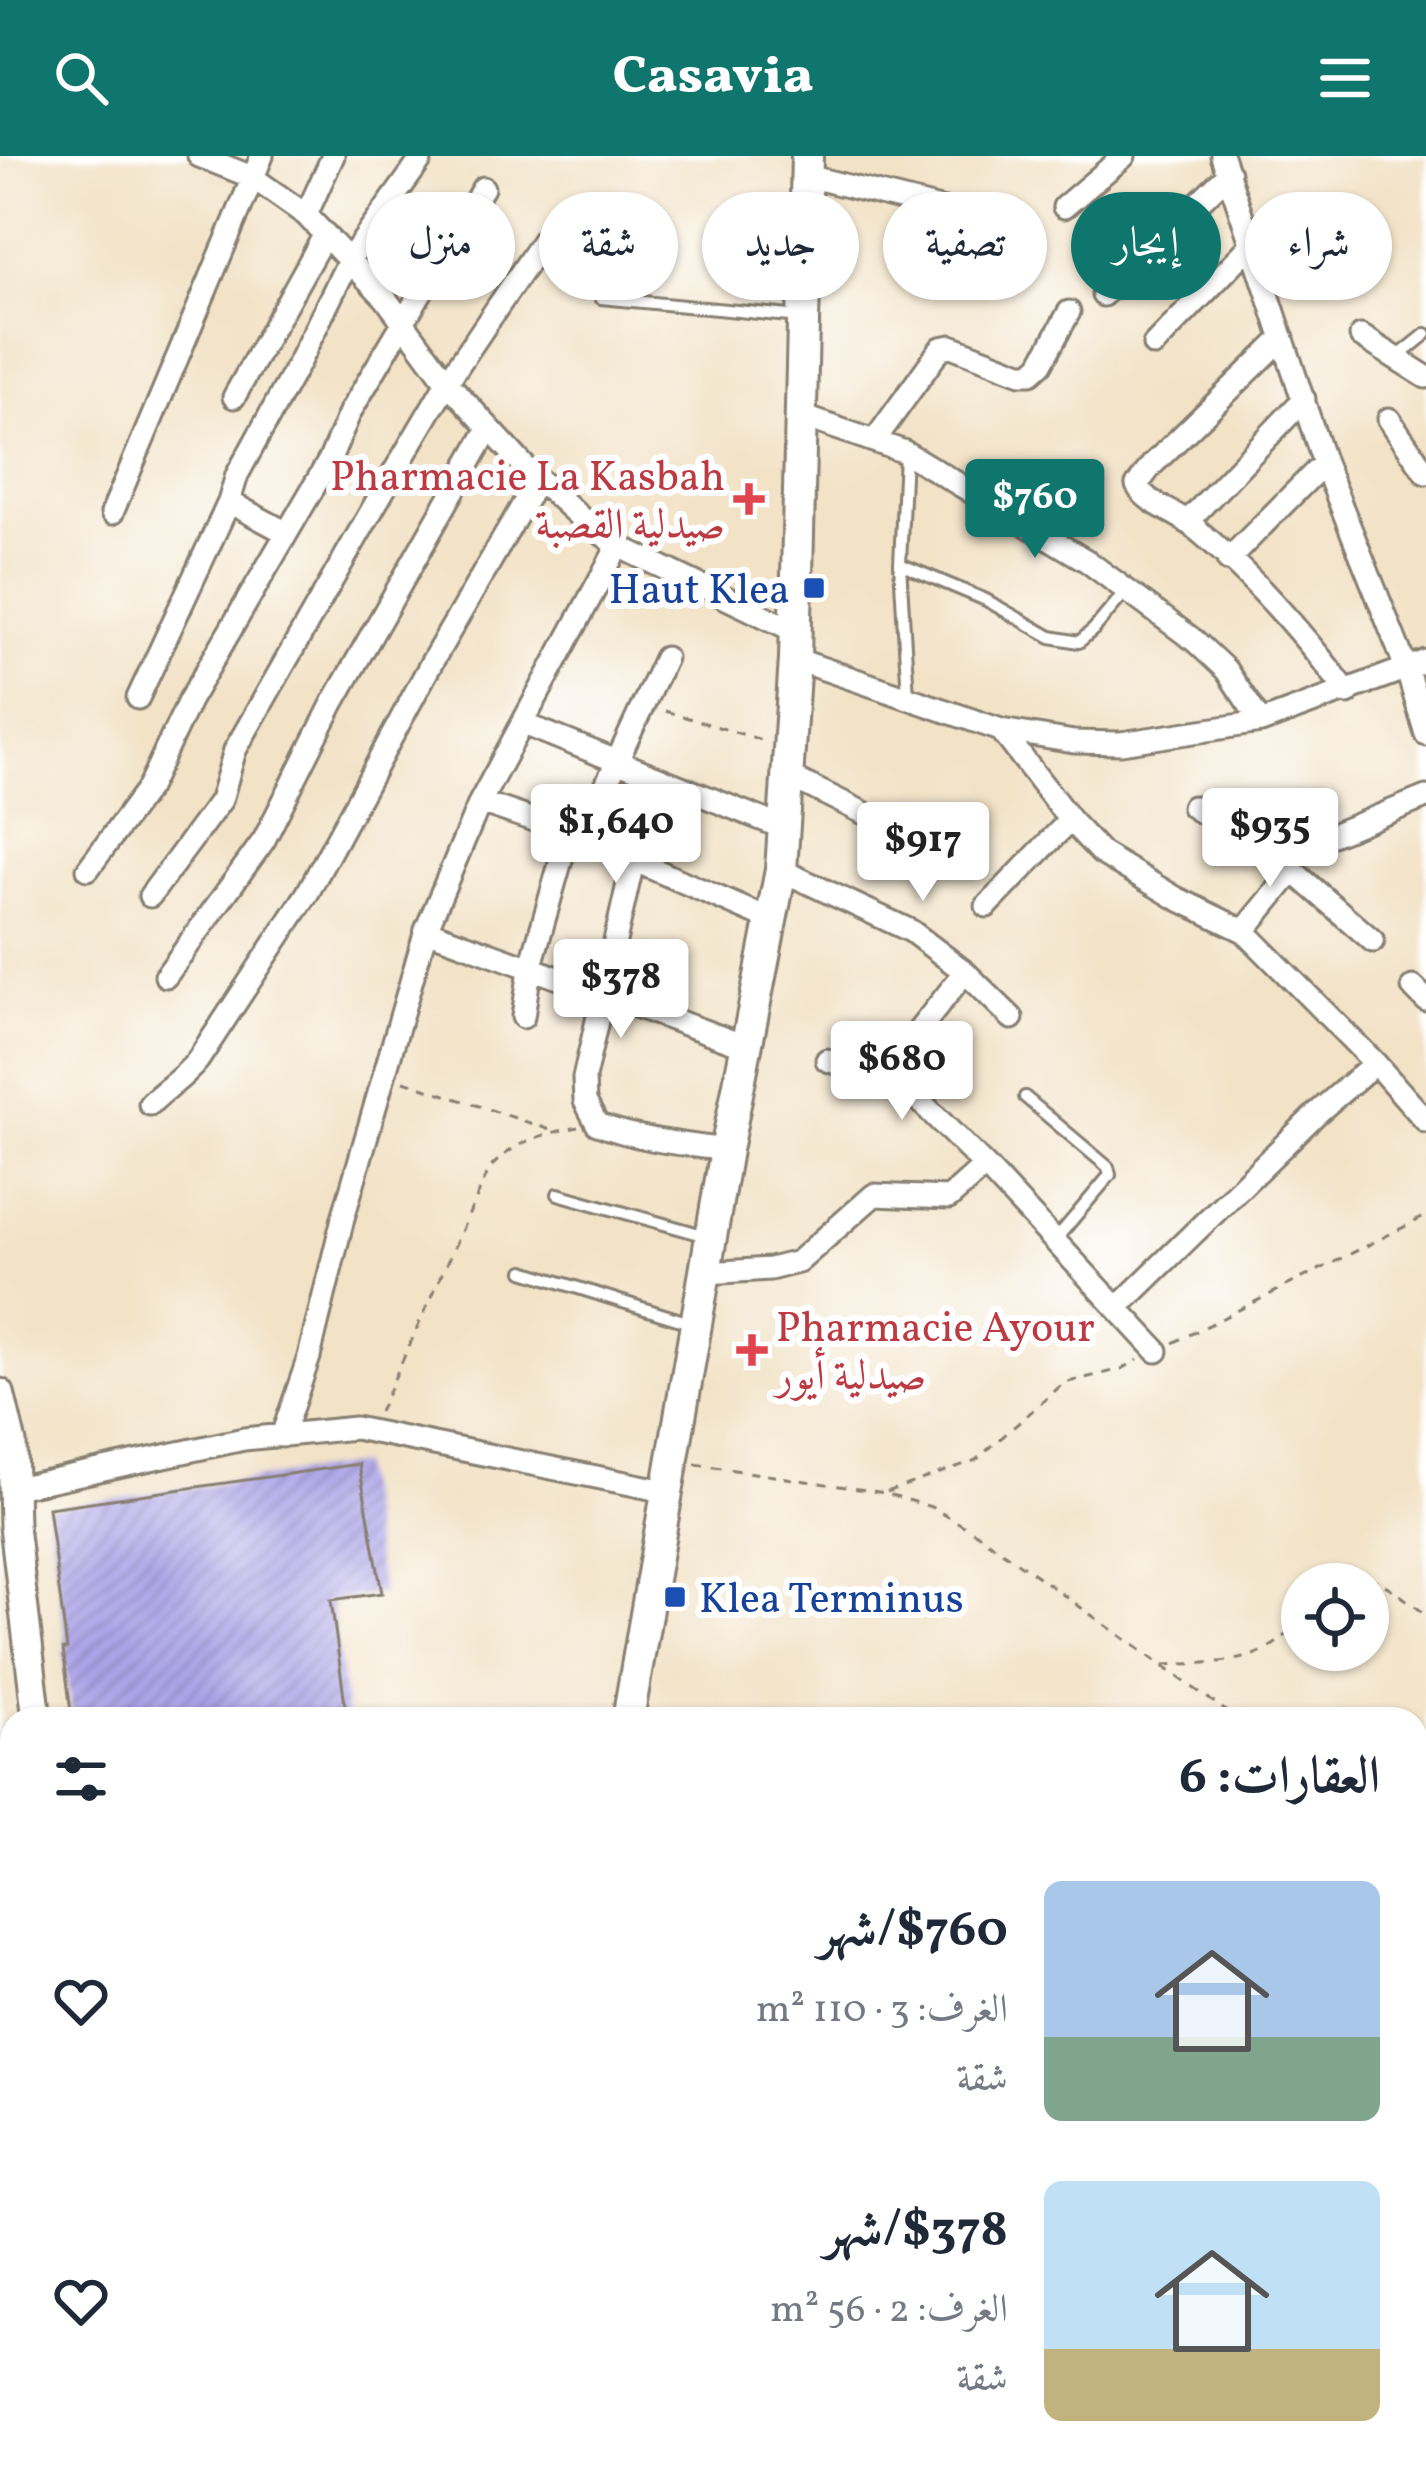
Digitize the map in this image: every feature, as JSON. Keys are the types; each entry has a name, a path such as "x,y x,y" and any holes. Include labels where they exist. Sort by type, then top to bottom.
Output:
{"main road":[{"path":"630,1707 786,829 807,166"}],"street":[{"path":"199,156 257,166 386,299 447,382 488,428 538,479 618,546 794,645 908,696 1001,730 1074,742 1121,743 1262,722 1416,666"},
{"path":"306,215 333,156"},
{"path":"1064,207 1124,156"},
{"path":"138,698 229,502 237,475 349,260 420,161"},
{"path":"1199,192 1226,164 1245,217"},
{"path":"112,513 257,166"},
{"path":"807,166 895,192"},
{"path":"88,869 148,788 189,701 482,188"},
{"path":"234,397 325,234"},
{"path":"150,896 220,800 243,735 447,382 539,246"},
{"path":"1154,345 1245,251"},
{"path":"1271,300 1324,463 1416,666 1426,734"},
{"path":"875,440 940,348 951,346 1031,373 1041,364 1069,312"},
{"path":"1361,336 1426,377"},
{"path":"1282,338 1137,485 1143,495 1187,522 1301,631 1348,693"},
{"path":"1187,522 1304,399"},
{"path":"800,415 905,452 1045,533 1173,622 1226,670 1262,722"},
{"path":"1389,419 1426,473"},
{"path":"166,976 264,840 333,703 488,428"},
{"path":"1228,560 1324,463"},
{"path":"150,1104 185,1077 198,1060 307,894 433,660 538,479"},
{"path":"229,502 285,532"},
{"path":"282,1436 309,1357 426,930 480,802 618,546"},
{"path":"604,787 665,658"},
{"path":"524,724 786,829"},
{"path":"1001,730 1101,853 1244,931 1426,1121"},
{"path":"789,776 944,852"},
{"path":"1244,931 1283,865 1426,797"},
{"path":"480,802 569,832 770,920"},
{"path":"1193,807 1283,865 1373,941"},
{"path":"987,906 1070,820"},
{"path":"524,1017 530,969 569,832"},
{"path":"633,862 584,1078 585,1101 597,1124 641,1139 726,1150"},
{"path":"781,870 893,920 964,972 1012,1018"},
{"path":"426,930 748,1047"},
{"path":"882,1077 964,972"},
{"path":"826,1060 882,1077 916,1097 1056,1239 1156,1351"},
{"path":"1118,1307 1316,1114 1375,1063"},
{"path":"706,1273 770,1269 798,1262 874,1195 949,1198 988,1169"},
{"path":"0,1393 12,1443 15,1544 35,1707"},
{"path":"15,1488 244,1439 355,1427 672,1476"}],"lane":[{"path":"622,300 802,317"},
{"path":"1396,358 1426,334"},
{"path":"905,452 900,564 908,696"},
{"path":"900,564 986,601 1051,637 1079,642 1127,589"},
{"path":"1024,1097 1108,1167 1110,1175 1056,1239"},
{"path":"558,1194 712,1238"},
{"path":"524,1271 698,1325"}],"path":[{"path":"647,704 708,726 790,744"},
{"path":"385,1075 556,1131"},
{"path":"370,1430 490,1168 517,1145 556,1131 597,1124"},
{"path":"672,1476 885,1492 931,1507 978,1534 1220,1707"},
{"path":"1389,1589 1426,1614"},
{"path":"1162,1665 1250,1657 1281,1642"}],"building":[{"path":"359,1464 382,1593 331,1600 345,1707 70,1707 48,1508"}],"place":[{"name":"Pharmacie La Kasbah صيدلية القصبة","path":"749,499"},
{"name":"Haut Klea","path":"814,588"},
{"name":"Pharmacie Ayour صيدلية أيور","path":"752,1350"},
{"name":"Klea Terminus","path":"675,1597"}]}
